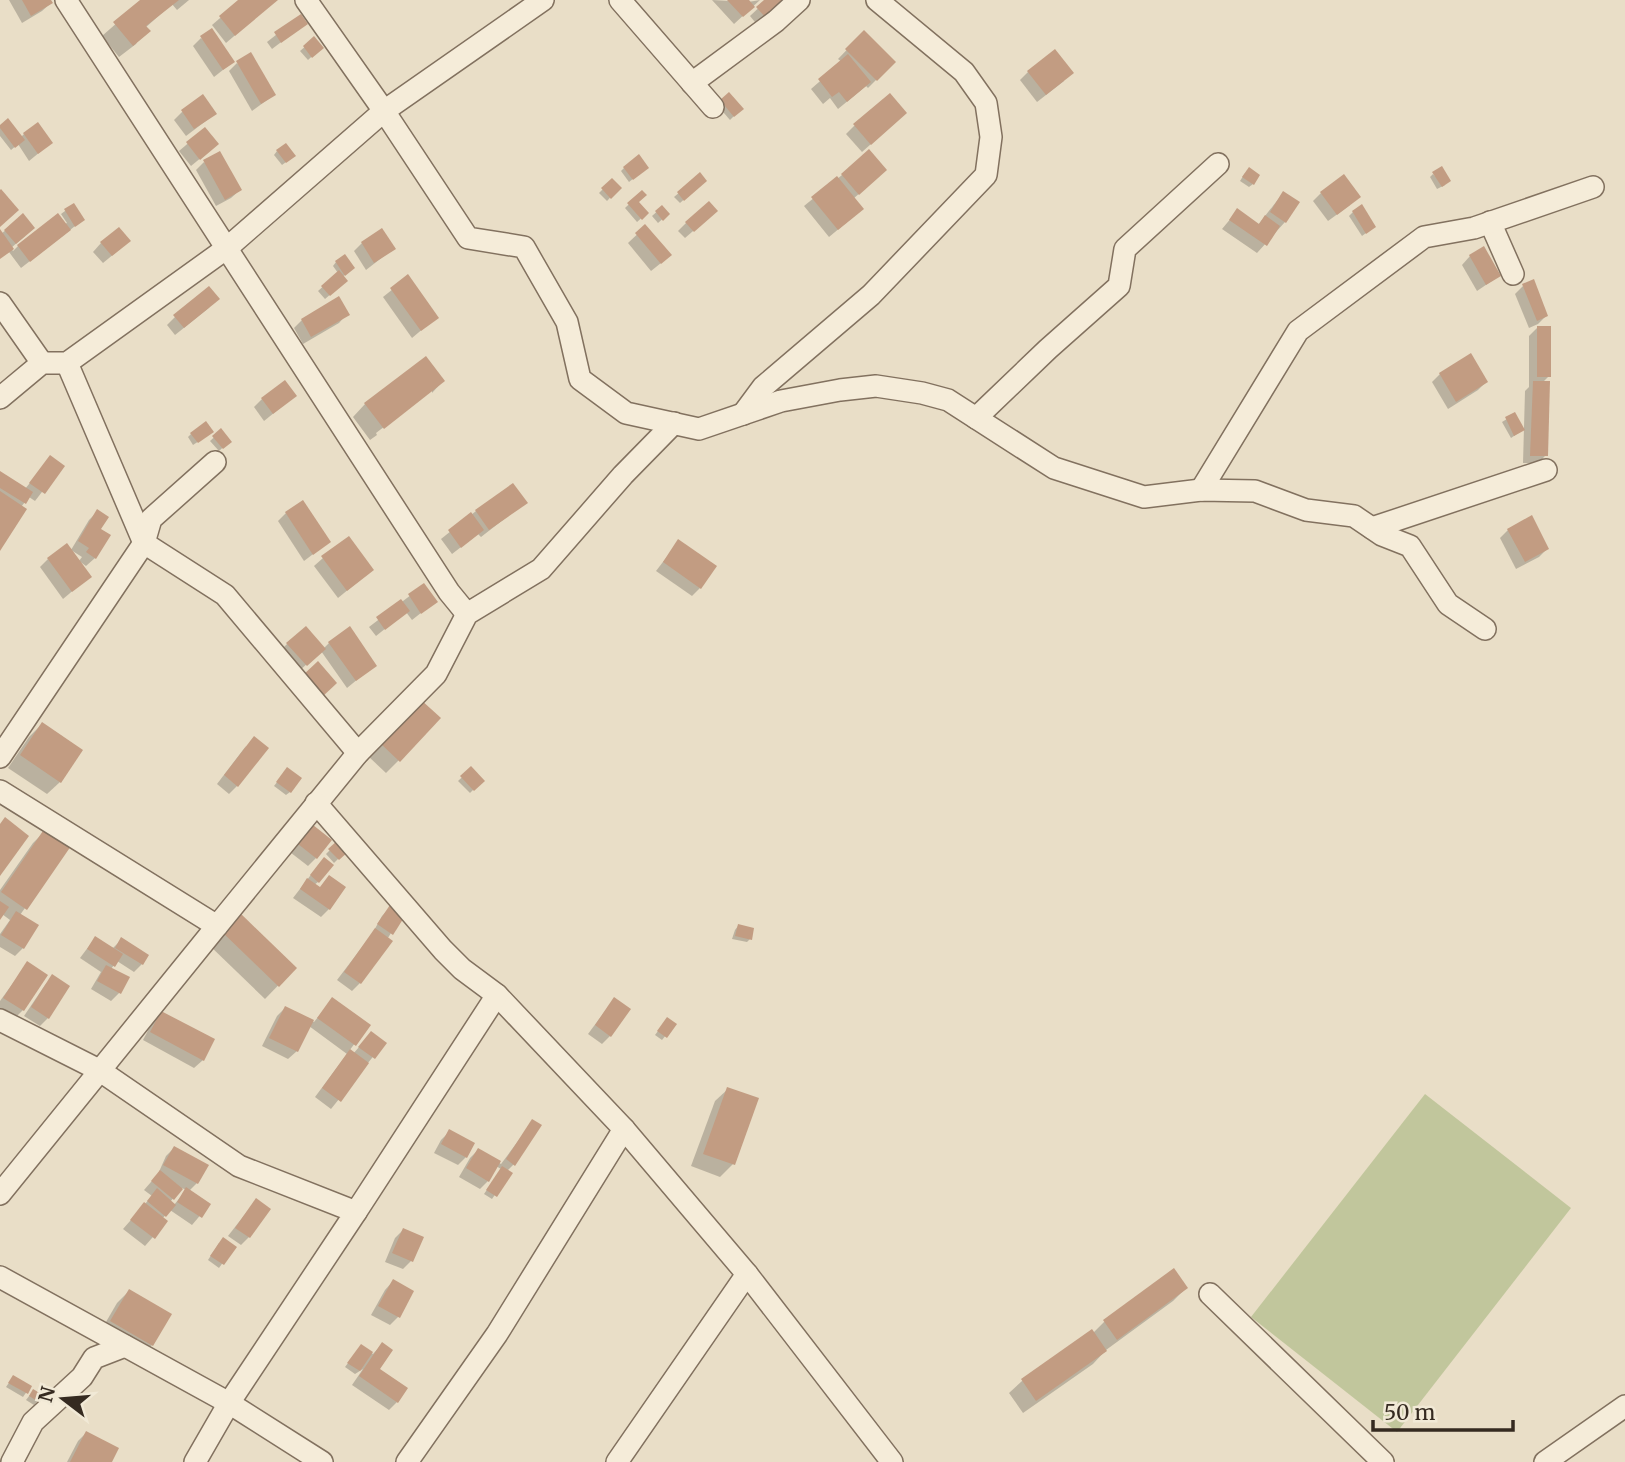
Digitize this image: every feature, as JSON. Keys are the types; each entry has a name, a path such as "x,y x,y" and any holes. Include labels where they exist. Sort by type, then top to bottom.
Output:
{"street":[{"path":"66,0 449,592 467,614"},
{"path":"306,0 468,238 524,247 567,322 580,379 626,413 699,429 780,401 841,390 876,386 922,393 948,400 1054,468 1144,496 1201,490 1255,491 1306,510 1354,516 1382,535 1410,546 1448,604 1485,629"},
{"path":"0,398 42,363 67,363 227,248 384,111 543,0"},
{"path":"620,0 713,107"},
{"path":"692,83 776,21 799,0"},
{"path":"743,414 763,387 871,295 986,175 991,137 986,103 964,72 877,0"},
{"path":"976,418 1119,286 1125,249 1218,164"},
{"path":"1201,490 1298,331 1424,237 1474,228 1593,187"},
{"path":"1490,222 1513,274"},
{"path":"0,303 42,363"},
{"path":"67,363 144,543 225,595 358,753"},
{"path":"0,1194 316,803 358,753 436,674 467,614 541,569 623,475 674,423"},
{"path":"0,757 144,543 151,519 215,462"},
{"path":"1372,528 1546,470"},
{"path":"0,791 217,926"},
{"path":"316,803 443,950 462,969 497,995 624,1129 747,1274 892,1462"},
{"path":"195,1462 229,1403 497,995"},
{"path":"0,1020 99,1070 239,1166 356,1212"},
{"path":"407,1462 498,1334 624,1129"},
{"path":"617,1462 747,1274"},
{"path":"0,1277 229,1403 322,1462"},
{"path":"1210,1294 1383,1462"},
{"path":"12,1462 33,1422 82,1377 94,1357 125,1346"},
{"path":"1545,1462 1625,1406"}],"green space":[{"path":"1425,1094 1571,1208 1397,1432 1251,1317"}],"building":[{"path":"22,0 51,0 53,3 31,16"},
{"path":"140,0 179,0 146,26 151,31 133,46 113,22"},
{"path":"238,0 278,0 235,36 219,16"},
{"path":"727,0 749,0 755,7 743,17"},
{"path":"764,0 791,0 768,20 756,7"},
{"path":"301,14 308,24 281,43 274,32"},
{"path":"212,28 235,62 223,70 200,36"},
{"path":"864,30 896,62 877,81 845,49"},
{"path":"314,36 324,48 312,58 303,46"},
{"path":"1055,49 1074,73 1046,95 1027,71"},
{"path":"251,52 276,95 261,104 236,61"},
{"path":"848,54 871,82 847,102 839,92 832,97 818,79"},
{"path":"729,92 744,109 734,117 720,100"},
{"path":"890,93 907,113 871,145 853,124"},
{"path":"203,94 217,114 194,129 181,110"},
{"path":"8,118 25,140 15,148 0,128"},
{"path":"38,122 53,143 38,154 23,133"},
{"path":"205,127 219,144 200,160 186,142"},
{"path":"286,143 296,156 286,163 276,150"},
{"path":"869,149 887,170 859,195 841,174"},
{"path":"220,151 242,190 225,200 203,160"},
{"path":"639,154 649,168 633,180 623,167"},
{"path":"1442,166 1451,181 1442,187 1432,172"},
{"path":"1249,167 1260,175 1254,185 1242,177"},
{"path":"700,172 707,181 684,201 677,192"},
{"path":"1344,174 1361,197 1337,215 1320,192"},
{"path":"837,176 864,209 838,230 811,197"},
{"path":"612,178 622,188 611,199 601,188"},
{"path":"0,190 19,210 0,227"},
{"path":"642,190 647,195 639,202 649,213 642,220 627,203"},
{"path":"1283,191 1300,202 1286,223 1270,212"},
{"path":"709,201 718,211 694,232 685,222"},
{"path":"74,203 85,220 75,227 64,209"},
{"path":"1362,204 1376,227 1366,234 1352,211"},
{"path":"662,205 670,214 663,221 655,211"},
{"path":"1237,208 1259,224 1265,215 1280,226 1267,246 1229,220"},
{"path":"23,213 35,228 16,244 4,230"},
{"path":"58,213 71,230 30,262 17,245"},
{"path":"645,224 672,255 661,264 635,233"},
{"path":"119,227 131,241 112,256 100,242"},
{"path":"382,228 396,249 374,263 361,242"},
{"path":"0,229 14,249 0,259"},
{"path":"1484,246 1501,276 1486,285 1469,255"},
{"path":"345,254 355,268 345,276 335,261"},
{"path":"339,270 348,281 330,296 321,286"},
{"path":"408,274 439,318 421,331 390,288"},
{"path":"1534,279 1548,316 1537,321 1522,284"},
{"path":"209,286 220,299 184,328 173,315"},
{"path":"339,296 350,315 311,337 301,319"},
{"path":"1537,326 1551,326 1551,377 1537,377"},
{"path":"1471,353 1488,382 1456,402 1439,373"},
{"path":"426,356 445,381 384,429 364,403"},
{"path":"285,380 297,396 273,414 261,398"},
{"path":"1533,381 1550,381 1548,456 1530,456"},
{"path":"1515,412 1525,430 1514,436 1505,417"},
{"path":"206,421 214,432 198,443 190,433"},
{"path":"221,428 232,442 223,449 212,436"},
{"path":"50,455 65,466 45,494 29,483"},
{"path":"0,471 33,492 26,504 0,488"},
{"path":"513,483 528,503 489,530 475,510"},
{"path":"0,491 27,509 0,551"},
{"path":"303,500 331,542 313,555 285,512"},
{"path":"97,509 109,517 101,529 111,535 96,559 86,552 89,548 78,541"},
{"path":"471,512 484,530 461,548 448,530"},
{"path":"1532,515 1549,549 1525,562 1507,529"},
{"path":"349,536 374,570 347,591 321,556"},
{"path":"678,539 717,566 701,589 663,562"},
{"path":"67,543 92,577 72,592 47,558"},
{"path":"424,583 438,602 421,614 408,594"},
{"path":"401,599 410,611 385,630 376,617"},
{"path":"306,626 326,649 307,666 286,643"},
{"path":"350,626 377,666 356,681 328,642"},
{"path":"318,661 337,683 321,698 302,676"},
{"path":"420,699 441,718 400,762 379,742"},
{"path":"42,722 83,750 61,783 20,755"},
{"path":"254,736 269,748 238,787 224,775"},
{"path":"471,766 485,781 474,791 460,776"},
{"path":"287,767 302,778 291,793 276,782"},
{"path":"5,817 29,836 0,876 0,824"},
{"path":"308,821 332,840 317,859 293,840"},
{"path":"45,828 71,846 27,910 1,892"},
{"path":"338,840 349,851 339,860 328,849"},
{"path":"324,857 334,865 319,883 310,875"},
{"path":"329,875 346,887 330,910 300,889 307,878 320,887"},
{"path":"0,901 9,907 0,920"},
{"path":"390,905 405,916 393,935 377,924"},
{"path":"16,911 39,925 24,949 1,935"},
{"path":"238,911 297,968 279,987 220,930"},
{"path":"738,924 754,928 752,940 735,936"},
{"path":"375,928 393,941 361,984 344,972"},
{"path":"95,936 123,954 115,967 87,949"},
{"path":"121,937 149,955 143,965 115,948"},
{"path":"27,961 48,975 24,1011 3,998"},
{"path":"106,965 130,977 121,994 97,981"},
{"path":"52,974 70,986 49,1019 31,1007"},
{"path":"332,997 371,1025 356,1046 317,1018"},
{"path":"614,997 631,1009 611,1037 595,1025"},
{"path":"285,1006 314,1020 298,1052 269,1038"},
{"path":"161,1011 215,1039 204,1061 150,1032"},
{"path":"667,1017 677,1024 667,1038 657,1031"},
{"path":"371,1031 387,1043 375,1059 358,1047"},
{"path":"350,1049 369,1063 341,1102 322,1088"},
{"path":"727,1087 759,1098 735,1165 703,1154"},
{"path":"532,1119 542,1125 515,1166 506,1159"},
{"path":"449,1129 475,1143 467,1158 441,1144"},
{"path":"174,1146 209,1165 198,1184 163,1165"},
{"path":"478,1148 501,1161 489,1182 466,1168"},
{"path":"502,1166 513,1173 497,1197 486,1190"},
{"path":"160,1170 183,1189 174,1200 151,1181"},
{"path":"186,1187 211,1204 202,1218 177,1202"},
{"path":"157,1188 176,1205 166,1217 147,1201"},
{"path":"256,1198 271,1209 250,1238 235,1228"},
{"path":"144,1202 168,1221 155,1239 130,1220"},
{"path":"403,1228 424,1237 413,1262 392,1253"},
{"path":"223,1237 237,1247 224,1265 210,1256"},
{"path":"1174,1268 1188,1288 1117,1340 1103,1320"},
{"path":"393,1279 414,1291 400,1318 378,1306"},
{"path":"129,1289 172,1314 153,1346 110,1321"},
{"path":"1092,1329 1107,1351 1036,1401 1021,1379"},
{"path":"382,1342 393,1350 380,1369 408,1388 398,1403 359,1376"},
{"path":"361,1344 373,1352 360,1371 347,1363"},
{"path":"13,1375 32,1386 28,1394 8,1383"},
{"path":"33,1389 43,1395 39,1402 29,1396"},
{"path":"86,1431 119,1448 112,1462 70,1462"}]}
